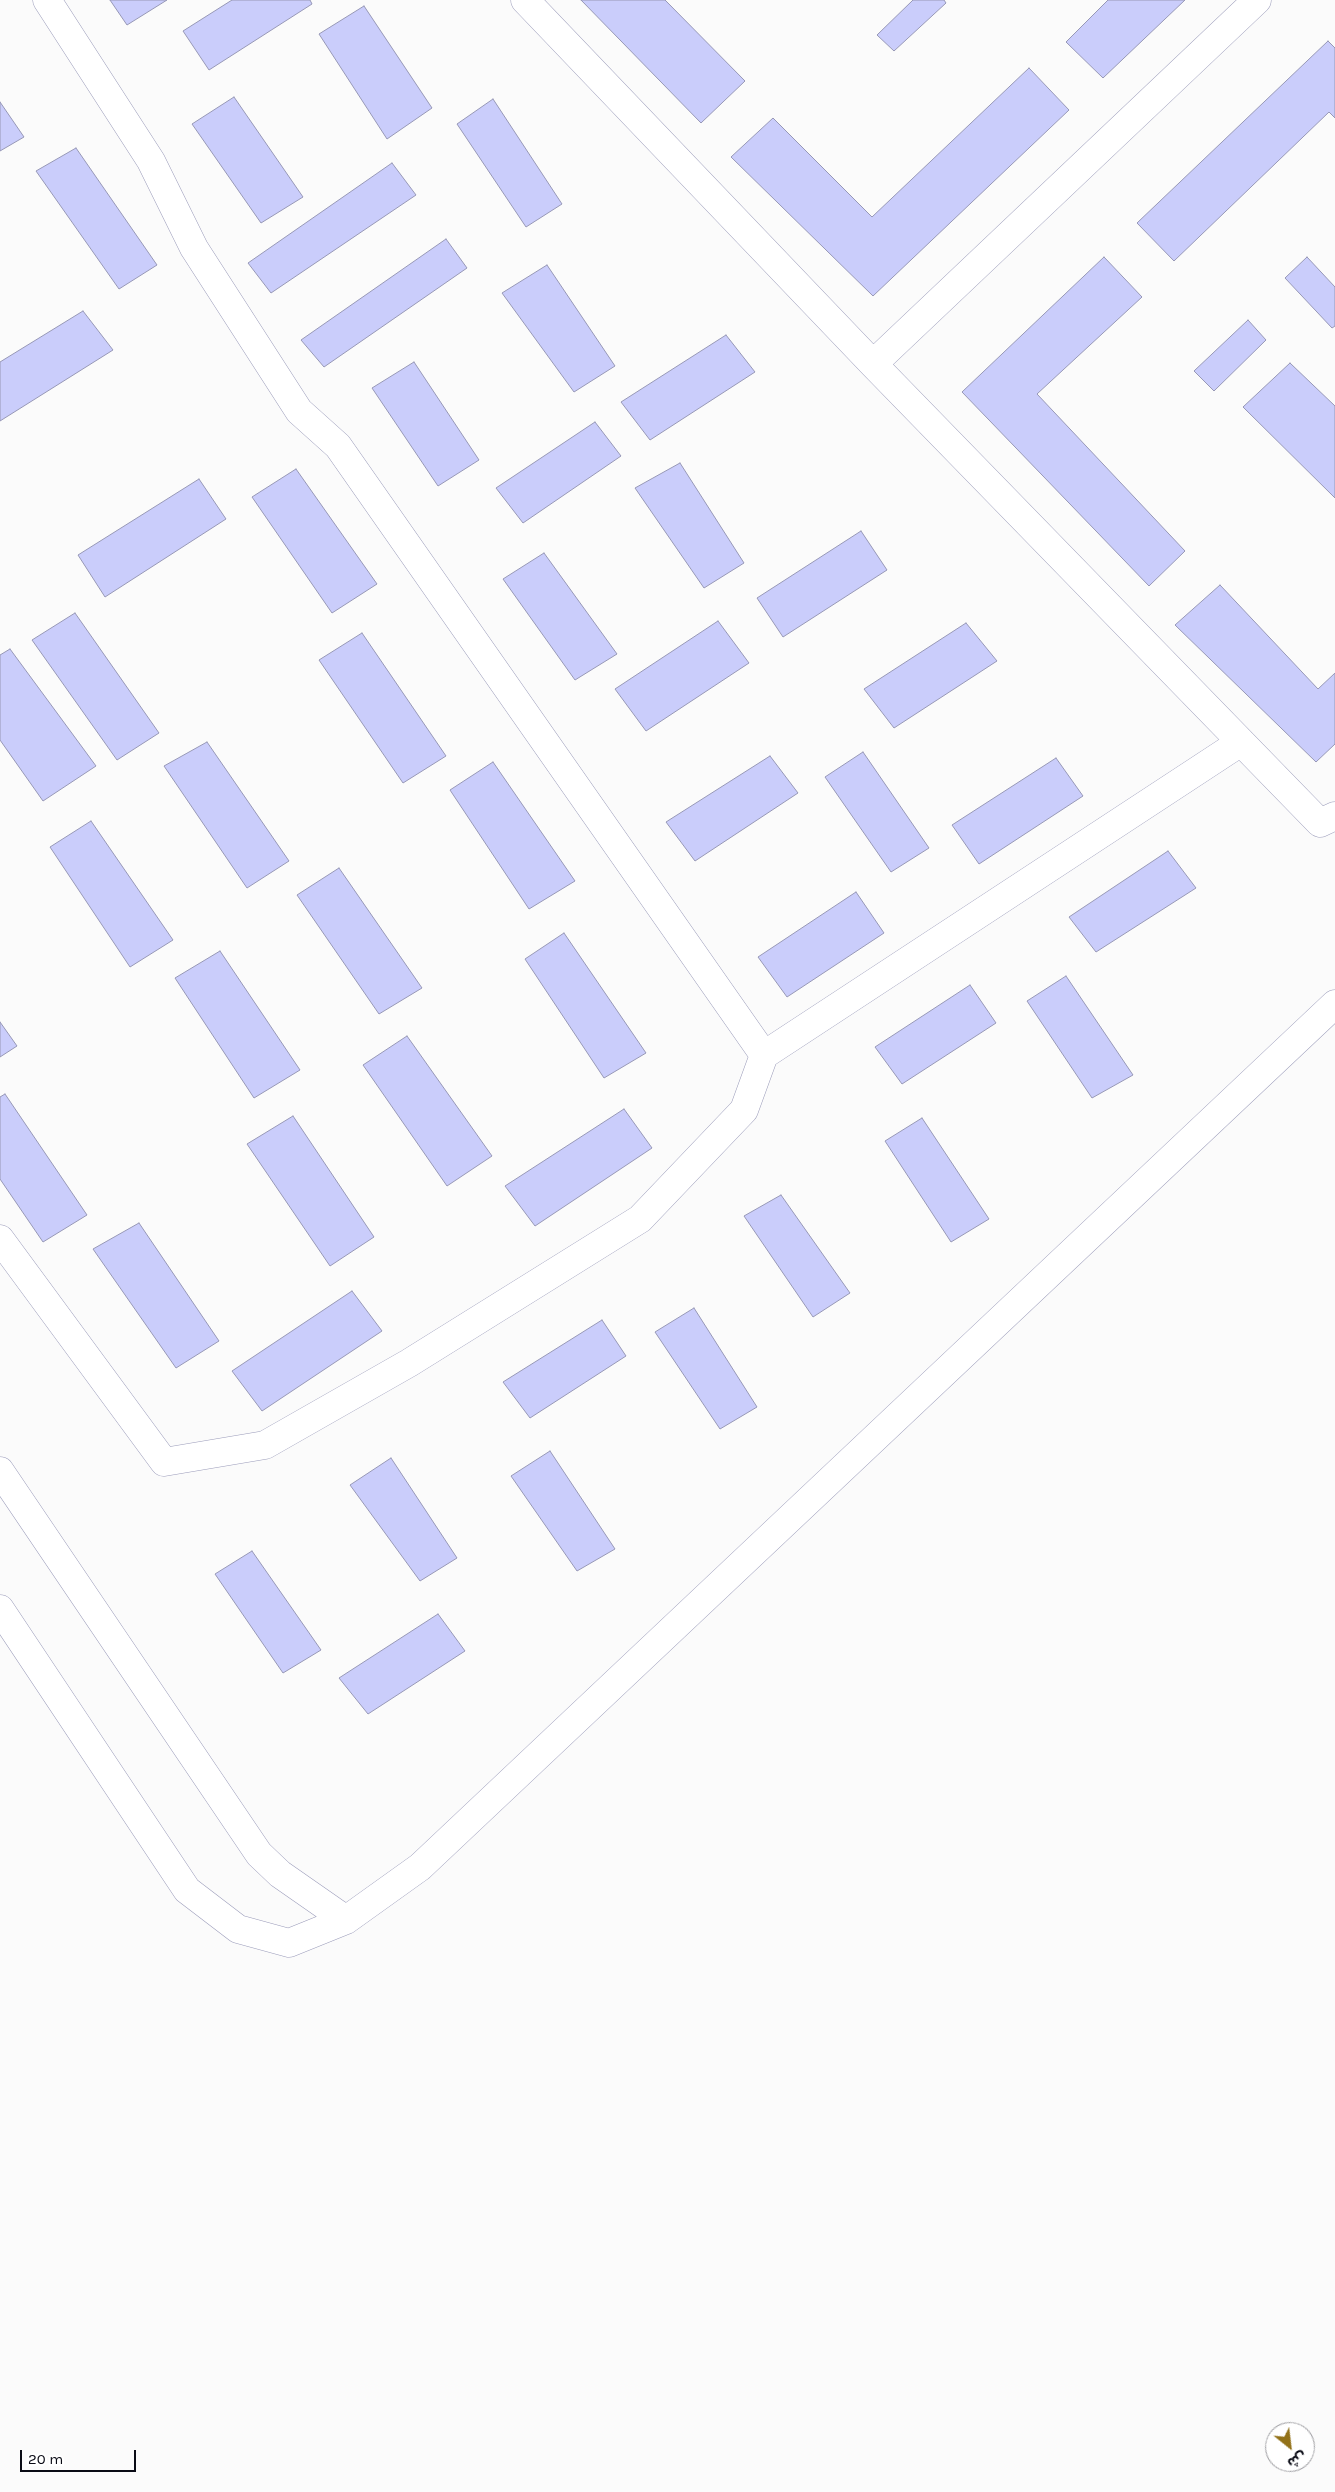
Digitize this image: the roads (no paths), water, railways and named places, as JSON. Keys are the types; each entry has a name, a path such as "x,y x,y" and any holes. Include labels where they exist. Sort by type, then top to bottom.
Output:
{"street":[{"path":"47,0 151,161 194,248 299,411 338,446 764,1055"},
{"path":"525,0 873,364 1320,823 1335,816"},
{"path":"873,364 1257,0"},
{"path":"0,1239 164,1462 265,1446 409,1363 640,1219 744,1110 764,1055 1241,742"},
{"path":"0,1609 187,1890 238,1929 289,1943 346,1920 420,1867 1335,1004"},
{"path":"0,1471 259,1854 280,1874 346,1920"}]}
